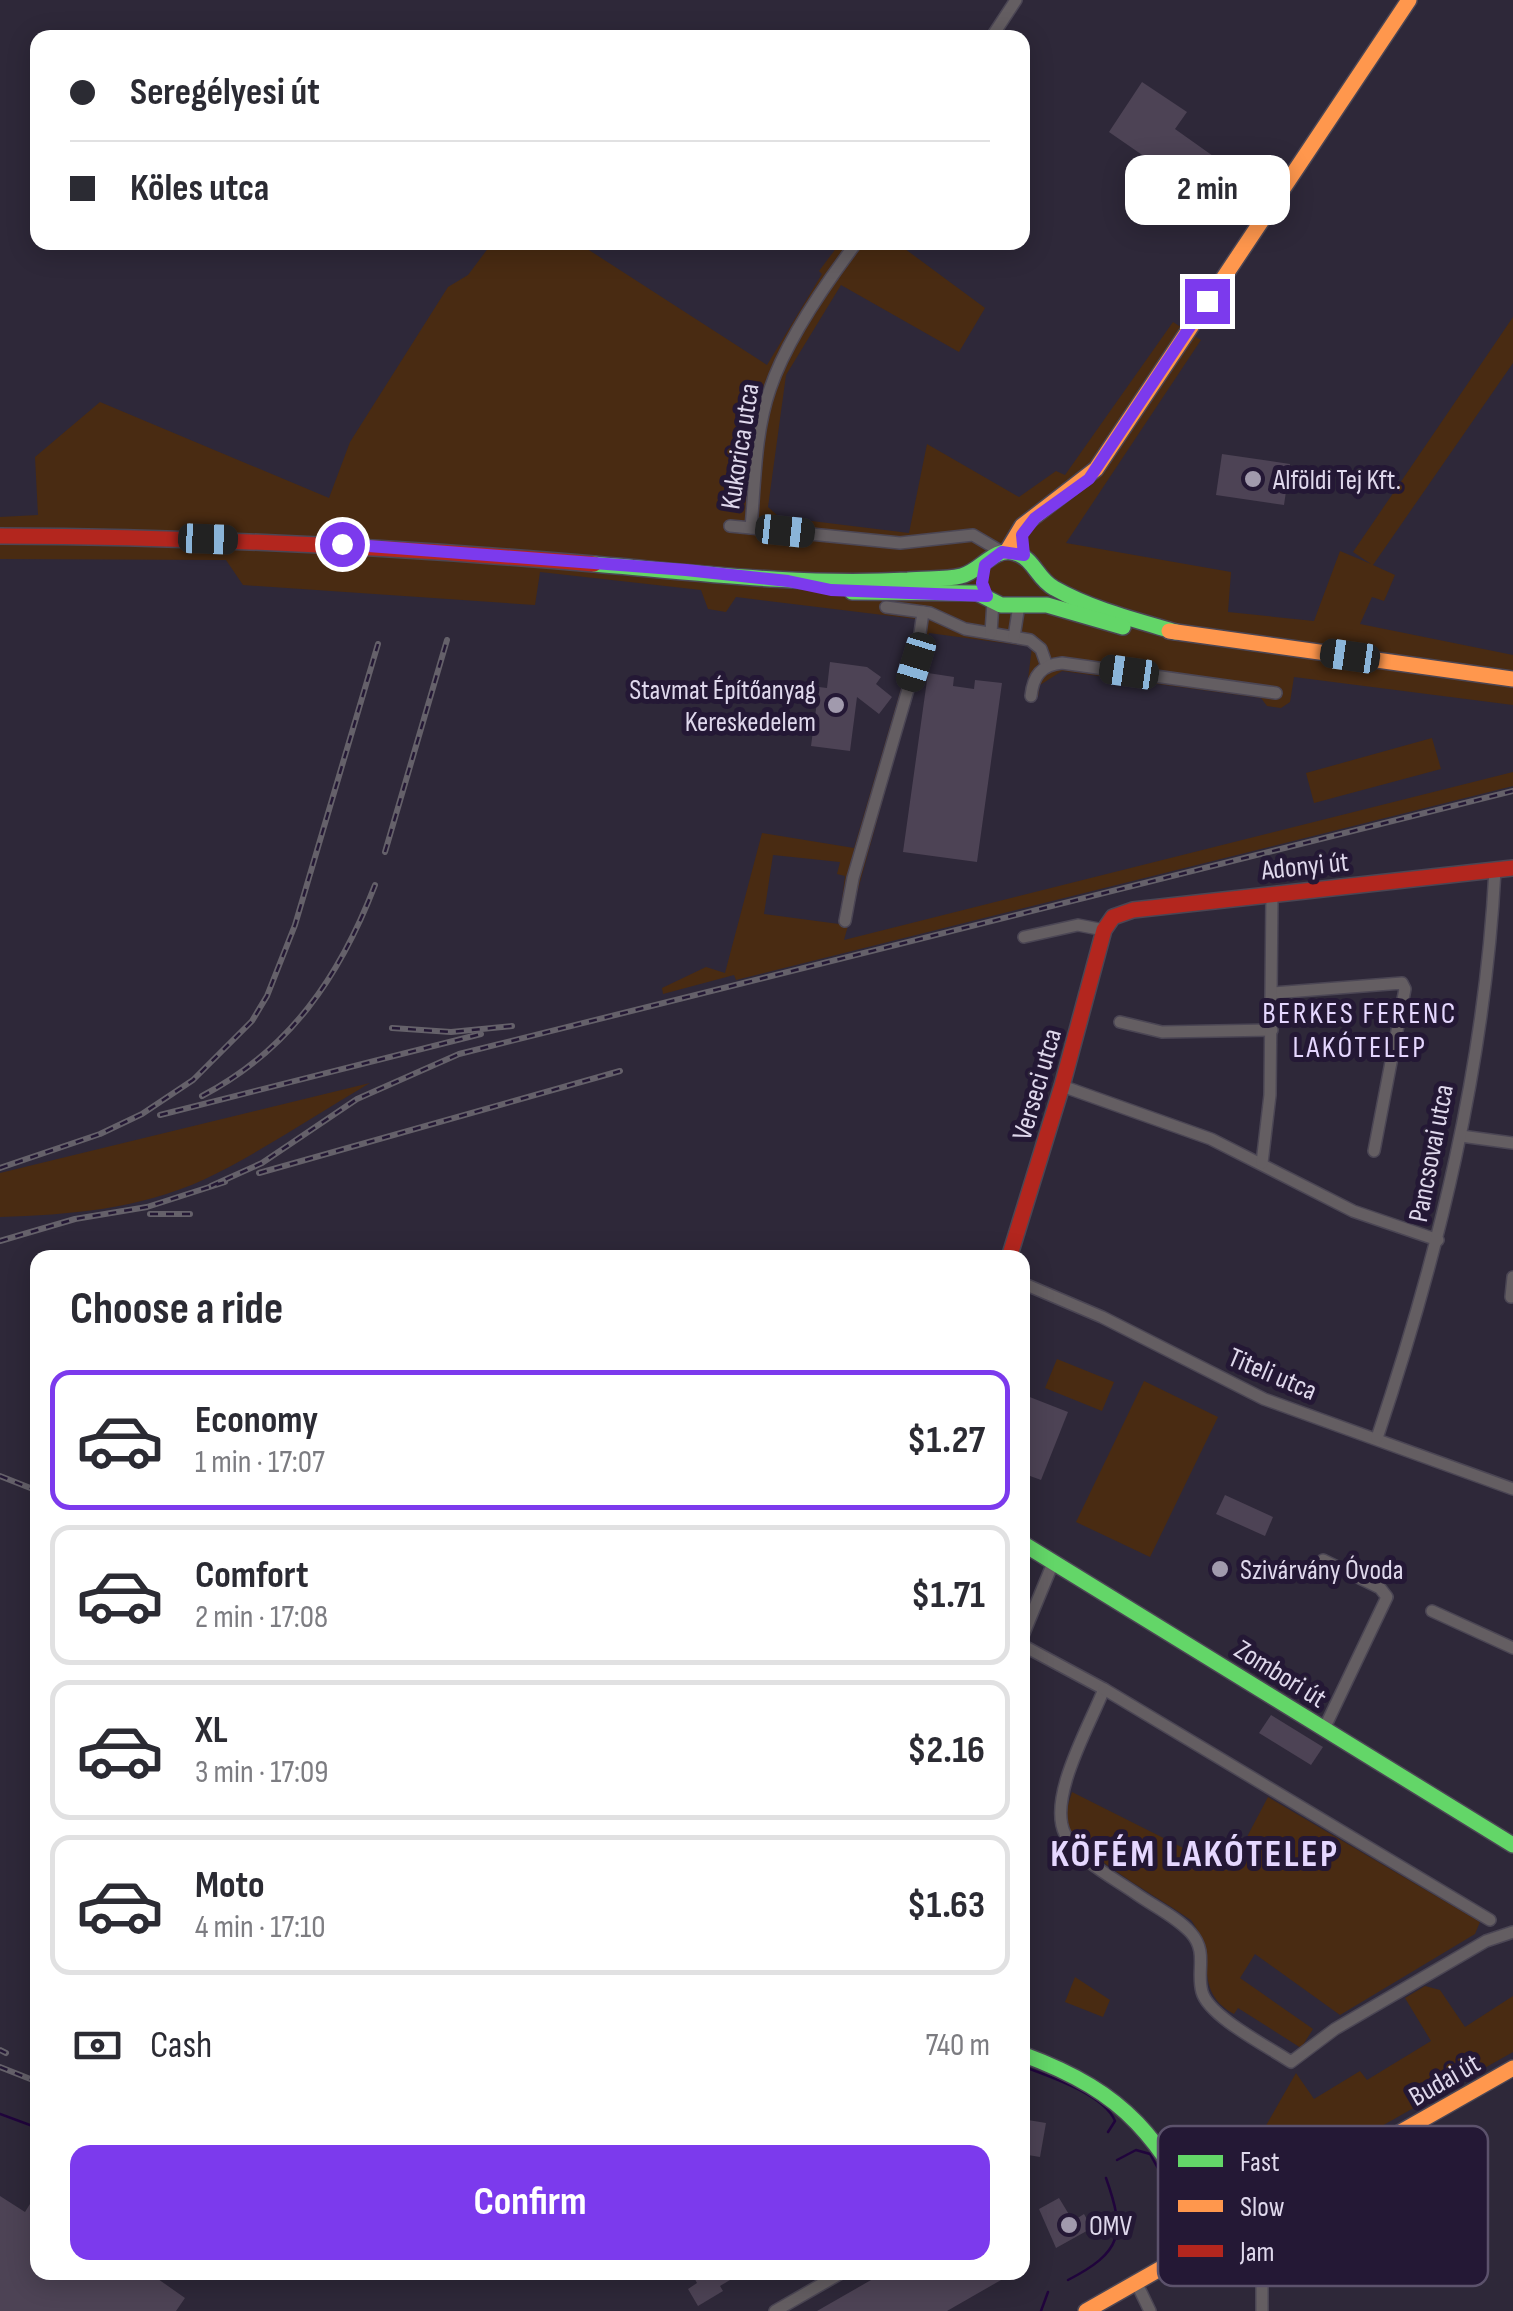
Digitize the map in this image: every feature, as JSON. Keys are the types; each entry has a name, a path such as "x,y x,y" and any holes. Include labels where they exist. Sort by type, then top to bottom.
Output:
{"main road":[{"path":"0,536 161,537 418,548 788,581 964,576 1011,553 1035,518 1079,489 1096,469 1409,0"},
{"path":"1011,553 1055,590 1176,632"},
{"path":"986,564 982,583 990,598"},
{"path":"1021,604 1033,593 1036,574"},
{"path":"788,581 820,589 990,598 1006,606 1046,605 1132,629 1513,678"},
{"name":"Adonyi út","path":"1105,926 1134,910 1513,868"},
{"name":"Verseci utca","path":"1011,1250 1062,1086 1105,926"},
{"name":"Zombori út","path":"1030,1548 1513,1845"},
{"path":"1030,2057 1096,2086 1134,2118 1158,2148"},
{"name":"Budai út","path":"1411,2126 1513,2068"},
{"name":"Budai út","path":"1086,2311 1158,2270"}],"street":[{"path":"996,30 1016,0"},
{"name":"Kukorica utca","path":"851,250 770,387 751,528 900,543 962,535"},
{"path":"730,526 751,528"},
{"path":"962,535 978,536 1011,553"},
{"path":"962,535 978,546 986,564"},
{"path":"990,598 991,633"},
{"path":"1014,636 1021,604"},
{"path":"886,607 924,612 965,629 1014,636 1036,644 1047,666"},
{"path":"845,920 853,878 916,662 924,612"},
{"path":"1031,696 1036,676 1047,666 1062,663 1276,693"},
{"name":"Pancsovai utca","path":"1377,1438 1438,1240 1461,1136 1488,974 1496,870"},
{"path":"1262,1164 1270,1095 1272,894"},
{"path":"1024,937 1078,925 1105,926"},
{"path":"1273,993 1402,983 1405,989 1374,1152"},
{"path":"1120,1022 1162,1032 1272,1030"},
{"path":"1062,1086 1211,1139 1367,1217 1438,1240"},
{"path":"1461,1136 1513,1143"},
{"path":"1511,1297 1513,1277"},
{"name":"Titeli utca","path":"1030,1286 1116,1324 1264,1399 1513,1490"},
{"path":"1323,1560 1380,1588 1388,1597 1324,1729"},
{"path":"1030,1621 1053,1562"},
{"path":"1432,1611 1513,1648"},
{"path":"1030,1647 1490,1920"},
{"path":"1104,1689 1062,1792 1059,1810 1066,1836 1096,1866 1193,1935 1202,1952 1202,1991 1222,2016 1291,2062 1336,2029 1486,1941 1513,1932"},
{"path":"775,2311 829,2280"},
{"path":"1136,2282 1150,2311"}],"shaded area":[{"path":"487,250 589,250 767,365 835,250 906,250 985,308 959,352 841,285 786,375 768,507 779,517 909,533 927,444 1019,497 1056,471 1065,475 1173,322 1201,340 1066,543 1231,572 1228,612 1314,621 1340,551 1371,564 1353,552 1513,317 1513,363 1373,565 1395,575 1384,601 1372,597 1360,624 1513,655 1513,705 1294,677 1290,702 1281,708 1267,706 1261,698 1062,671 1040,685 1038,697 1026,695 1032,647 929,633 844,940 1513,772 1513,786 736,980 734,975 663,994 662,988 706,967 725,973 762,833 854,848 908,665 916,619 736,597 726,612 708,609 701,590 540,572 535,605 243,585 226,560 0,559 0,517 38,515 35,457 100,402 329,498 350,442 448,287 468,275","holes":["773,855 840,862 837,874 845,876 839,924 764,914"]},
{"path":"1432,738 1441,769 1314,803 1306,773"},
{"path":"370,1083 245,1158 179,1190 103,1209 0,1217 0,1173"},
{"path":"1057,1359 1114,1382 1102,1411 1045,1388"},
{"path":"1144,1381 1218,1417 1150,1557 1076,1522"},
{"path":"1072,1792 1229,1871 1268,1797 1480,1922 1475,1934 1340,2015 1255,1954 1240,1978 1313,2029 1301,2048 1238,2008 1234,2014 1221,2005 1209,1984 1203,1947 1191,1920 1107,1865 1078,1841 1067,1821"},
{"path":"1075,1977 1110,2000 1103,2017 1065,2002"},
{"path":"1425,1986 1440,1990 1465,2027 1513,1996 1513,2052 1382,2126 1266,2126 1296,2073 1314,2099 1360,2071 1367,2080 1431,2041 1405,1998"}],"building":[{"path":"1142,82 1187,112 1175,129 1237,173 1236,187 1222,204 1217,207 1208,189 1203,197 1109,132"},
{"name":"Alföldi Tej Kft.","path":"1222,454 1290,464 1284,505 1216,495"},
{"name":"Stavmat Építőanyag Kereskedelem","path":"830,662 867,667 881,677 876,684 892,697 879,714 857,697 850,751 811,746 819,687 827,688"},
{"path":"928,673 954,677 953,686 974,689 975,680 1002,683 977,862 903,852"},
{"path":"1030,1397 1068,1412 1041,1480 1030,1476"},
{"name":"Szivárvány Óvoda","path":"1225,1495 1273,1517 1265,1536 1216,1514"},
{"path":"1271,1715 1323,1747 1311,1765 1259,1733"},
{"path":"1030,2120 1046,2123 1040,2157 1030,2155"},
{"path":"0,2196 25,2212 30,2204 30,2280 159,2280 185,2298 176,2311 0,2311"},
{"name":"OMV","path":"1059,2198 1073,2221 1084,2214 1092,2228 1056,2248 1039,2209"},
{"path":"695,2280 730,2280 720,2286 723,2291 698,2306 688,2289 697,2283"},
{"path":"871,2280 1001,2280 947,2311 817,2311"}],"waterway":[{"path":"1030,2069 1099,2102 1115,2121 1108,2132"},
{"path":"0,2114 30,2125"},
{"path":"1117,2160 1136,2150 1150,2154 1158,2168"},
{"path":"1068,2280 1100,2260 1115,2240 1116,2214 1106,2178"},
{"path":"1041,2311 1048,2292"}],"railway":[{"path":"385,852 447,640"},
{"path":"0,1168 100,1134 142,1114 193,1080 252,1021 267,996 295,925 378,644"},
{"path":"211,1186 262,1163 357,1099 459,1054 1513,791"},
{"path":"202,1096 261,1056 308,1007 346,950 375,885"},
{"path":"392,1028 451,1032 512,1026"},
{"path":"160,1115 481,1034"},
{"path":"259,1173 620,1071"},
{"path":"0,1241 75,1219 147,1207 225,1182"},
{"path":"150,1214 190,1214"},
{"path":"0,1476 30,1488"},
{"path":"0,2050 6,2053"},
{"path":"0,2067 30,2079"}],"traffic: fast":[{"path":"594,564 751,578 869,581 961,576 1007,552 1027,559 1048,584 1068,595 1176,632"},
{"path":"852,592 977,593 1001,605 1047,605 1123,627"},
{"path":"1030,1548 1513,1845"},
{"path":"1030,2057 1091,2086 1138,2124 1158,2148"}],"traffic: slow":[{"path":"1007,551 1022,526 1096,469 1409,0"},
{"path":"1169,631 1513,679"},
{"path":"1411,2126 1513,2068"},
{"path":"1086,2311 1158,2270"}],"traffic: jam":[{"path":"0,536 297,544 594,564"},
{"path":"1011,1250 1104,930 1113,917 1133,910 1513,868"}],"place":[{"name":"Alföldi Tej Kft.","path":"1253,479"},
{"name":"Stavmat Építőanyag Kereskedelem","path":"836,705"},
{"name":"Szivárvány Óvoda","path":"1220,1569"},
{"name":"OMV","path":"1069,2225"}],"district":[{"name":"BERKES FERENC LAKÓTELEP","path":"1360,1030"},
{"name":"KÖFÉM LAKÓTELEP","path":"1195,1853"}],"route":[{"path":"342,544 686,570 788,581 831,590 987,596 982,583 985,565 1002,552 1024,555 1022,535 1035,518 1089,479 1207,301"}]}
